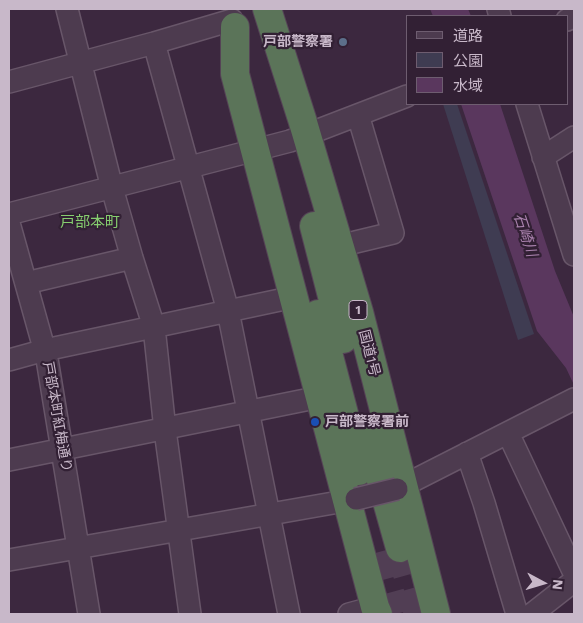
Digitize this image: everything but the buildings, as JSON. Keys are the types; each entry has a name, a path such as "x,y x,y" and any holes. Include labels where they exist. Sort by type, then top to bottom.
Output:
{"highway":[{"name":"国道1号","path":"267,9 302,119 281,143 294,297 320,397 352,499 377,611"},
{"name":"国道1号","path":"238,16 281,143 309,278 390,550"},
{"name":"国道1号","path":"281,143 339,246 359,312 400,487 436,614"}],"street":[{"path":"67,9 112,188 154,327 164,430 190,614"},
{"path":"9,82 154,43 238,16"},
{"path":"154,43 228,310 289,614"},
{"path":"9,214 281,143 406,96"},
{"path":"527,105 574,255"},
{"path":"339,246 393,233 358,115"},
{"path":"543,157 574,137"},
{"name":"戸部本町紅梅通り","path":"9,223 45,350 90,614"},
{"path":"26,283 132,258"},
{"path":"9,360 45,350 294,297"},
{"path":"9,460 320,397"},
{"path":"9,560 352,499 400,487 574,399"},
{"path":"508,433 574,573"},
{"path":"467,453 484,502 517,614"},
{"path":"532,614 574,580"},
{"path":"349,614 377,611"}],"green space":[{"path":"443,105 457,105 534,334 518,340"}],"water":[{"path":"430,9 468,9 471,15 433,15"},
{"name":"石崎川","path":"461,105 500,105 555,271 574,317 574,385 566,368 537,331"}],"tunnel":[{"path":"400,548 418,614"},
{"path":"379,552 396,614"}],"place":[{"name":"戸部警察署","path":"343,42"},
{"name":"戸部警察署前","path":"315,422"}],"district":[{"name":"戸部本町","path":"90,223"}]}
